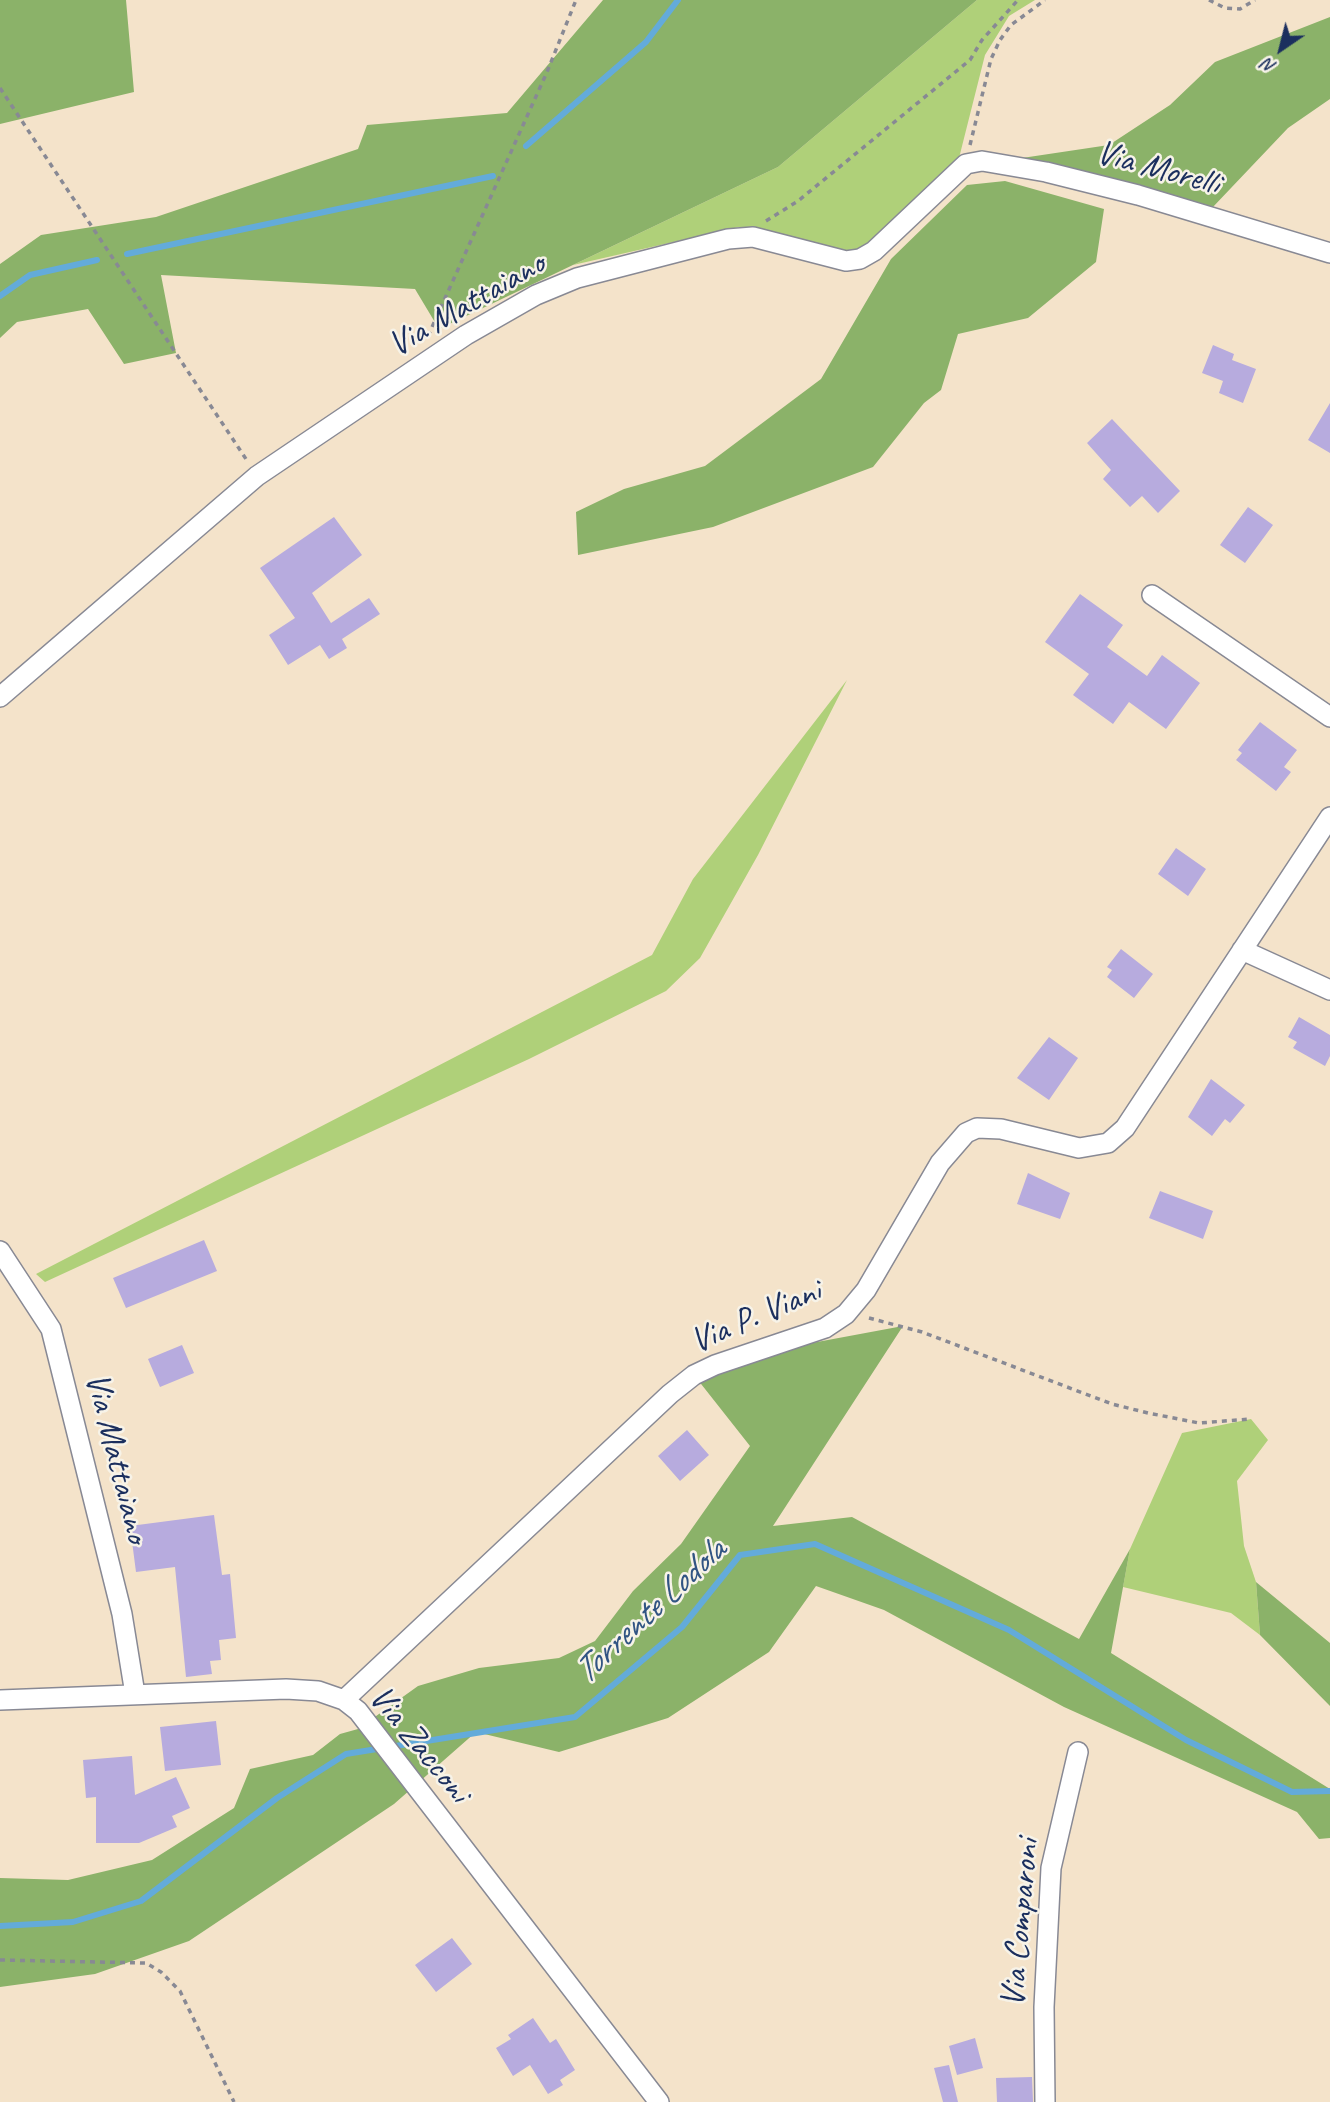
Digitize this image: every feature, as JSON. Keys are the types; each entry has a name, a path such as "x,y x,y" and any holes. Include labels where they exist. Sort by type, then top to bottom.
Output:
{"street":[{"name":"Via Morelli","path":"966,164 982,161 1059,175 1171,204 1330,253"},
{"name":"Via Mattaiano","path":"0,697 257,476 414,370 536,295 577,278 727,239 752,237 846,261 860,259 874,251 966,164"},
{"path":"1153,595 1330,718"},
{"name":"Via P. Viani","path":"351,1706 670,1394 694,1376 715,1365 825,1328 846,1314 866,1290 940,1163 966,1133 977,1128 1000,1129 1058,1145 1087,1148 1108,1143 1125,1128 1330,817"},
{"path":"1242,950 1330,990"},
{"name":"Via Mattaiano","path":"0,1251 51,1329 122,1614 135,1694"},
{"name":"Via Zacconi","path":"0,1700 286,1689 318,1691 351,1706 659,2102"},
{"name":"Via Comparoni","path":"1045,2102 1044,2007 1051,1868 1078,1752"}],"path":[{"path":"414,370 547,72 576,0"},
{"path":"752,237 768,219 798,201 970,61 982,40 1018,0"},
{"path":"966,164 991,59 1011,25 1045,0"},
{"path":"1209,0 1225,8 1240,9 1255,0"},
{"path":"0,88 257,476"},
{"path":"846,1314 903,1326 1112,1404 1199,1423 1251,1419"},
{"path":"0,1960 146,1963 180,1991 234,2102"}],"green space":[{"path":"0,0 126,0 134,92 0,124"},
{"path":"603,0 977,0 778,167 439,329 415,289 161,275 176,353 124,364 88,309 17,322 0,338 0,264 41,235 156,217 358,149 367,125 507,113"},
{"path":"977,0 1035,0 1009,16 985,55 958,162 864,253 838,253 814,242 739,227 573,265 778,167"},
{"path":"1330,17 1330,99 1288,128 1212,208 1022,158 1109,145 1170,105 1215,62"},
{"path":"1005,181 1104,209 1096,262 1028,318 958,334 941,390 924,403 873,467 713,527 578,555 576,512 624,489 705,466 821,379 891,259 967,185"},
{"path":"847,680 758,855 700,958 666,991 529,1059 45,1282 36,1274 652,955 693,879"},
{"path":"903,1326 773,1526 852,1517 1079,1639 1130,1549 1111,1653 1330,1789 1330,1838 1319,1839 1297,1812 1064,1707 884,1610 816,1586 769,1652 668,1718 559,1752 476,1732 394,1804 189,1941 95,1974 0,1987 0,1878 68,1880 152,1860 234,1808 250,1769 313,1755 340,1734 358,1729 418,1686 479,1668 559,1658 595,1641 633,1591 681,1544 750,1446 694,1375 742,1356"},
{"path":"1251,1419 1268,1440 1237,1481 1244,1546 1256,1582 1260,1635 1231,1613 1123,1587 1130,1549 1182,1433"},
{"path":"1256,1582 1330,1643 1330,1706 1260,1635"}],"building":[{"path":"1213,345 1234,354 1232,360 1256,369 1243,403 1219,393 1223,381 1202,373"},
{"path":"1330,403 1330,453 1308,440"},
{"path":"1112,419 1180,491 1158,513 1142,496 1130,507 1103,479 1111,470 1087,443"},
{"path":"1248,507 1273,525 1245,563 1220,545"},
{"path":"334,517 362,555 312,593 331,623 369,598 380,614 342,639 347,648 329,659 320,645 288,665 269,635 295,618 260,568"},
{"path":"1080,594 1123,625 1107,647 1147,676 1162,655 1200,683 1166,729 1129,702 1113,724 1073,695 1089,674 1045,642"},
{"path":"1260,722 1297,750 1284,767 1291,772 1276,791 1236,760 1242,753 1238,750"},
{"path":"1176,848 1206,869 1188,896 1158,874"},
{"path":"1121,949 1153,974 1134,998 1107,977 1112,970 1107,967"},
{"path":"1299,1017 1330,1035 1330,1056 1325,1066 1293,1048 1297,1042 1288,1037"},
{"path":"1049,1037 1078,1058 1049,1100 1017,1078"},
{"path":"1211,1079 1245,1105 1230,1123 1225,1119 1212,1136 1188,1117"},
{"path":"1028,1173 1070,1193 1060,1219 1017,1204"},
{"path":"1160,1191 1213,1211 1203,1239 1149,1218"},
{"path":"204,1240 217,1271 126,1308 113,1278"},
{"path":"182,1345 194,1373 160,1387 148,1359"},
{"path":"687,1430 709,1455 680,1481 658,1456"},
{"path":"214,1515 222,1575 230,1574 236,1638 219,1640 221,1660 210,1661 212,1674 186,1677 175,1567 136,1572 130,1526"},
{"path":"216,1721 221,1765 165,1771 160,1727"},
{"path":"132,1756 135,1795 176,1777 190,1808 172,1816 177,1827 139,1843 96,1843 96,1797 86,1798 83,1760"},
{"path":"452,1938 472,1964 436,1992 415,1965"},
{"path":"533,2018 550,2043 556,2039 575,2070 560,2080 563,2085 548,2094 530,2065 513,2076 496,2048 511,2039 508,2035"},
{"path":"975,2038 983,2068 957,2075 949,2046"},
{"path":"949,2065 958,2102 943,2102 934,2068"},
{"path":"1032,2077 1033,2102 997,2102 996,2078"}],"waterway":[{"path":"526,146 646,42 678,0"},
{"path":"127,254 493,176"},
{"path":"0,296 30,275 97,260"},
{"name":"Torrente Lodola","path":"0,1926 73,1922 141,1901 277,1798 346,1754 575,1717 682,1627 740,1555 815,1544 1009,1630 1186,1740 1292,1792 1330,1791"}]}
